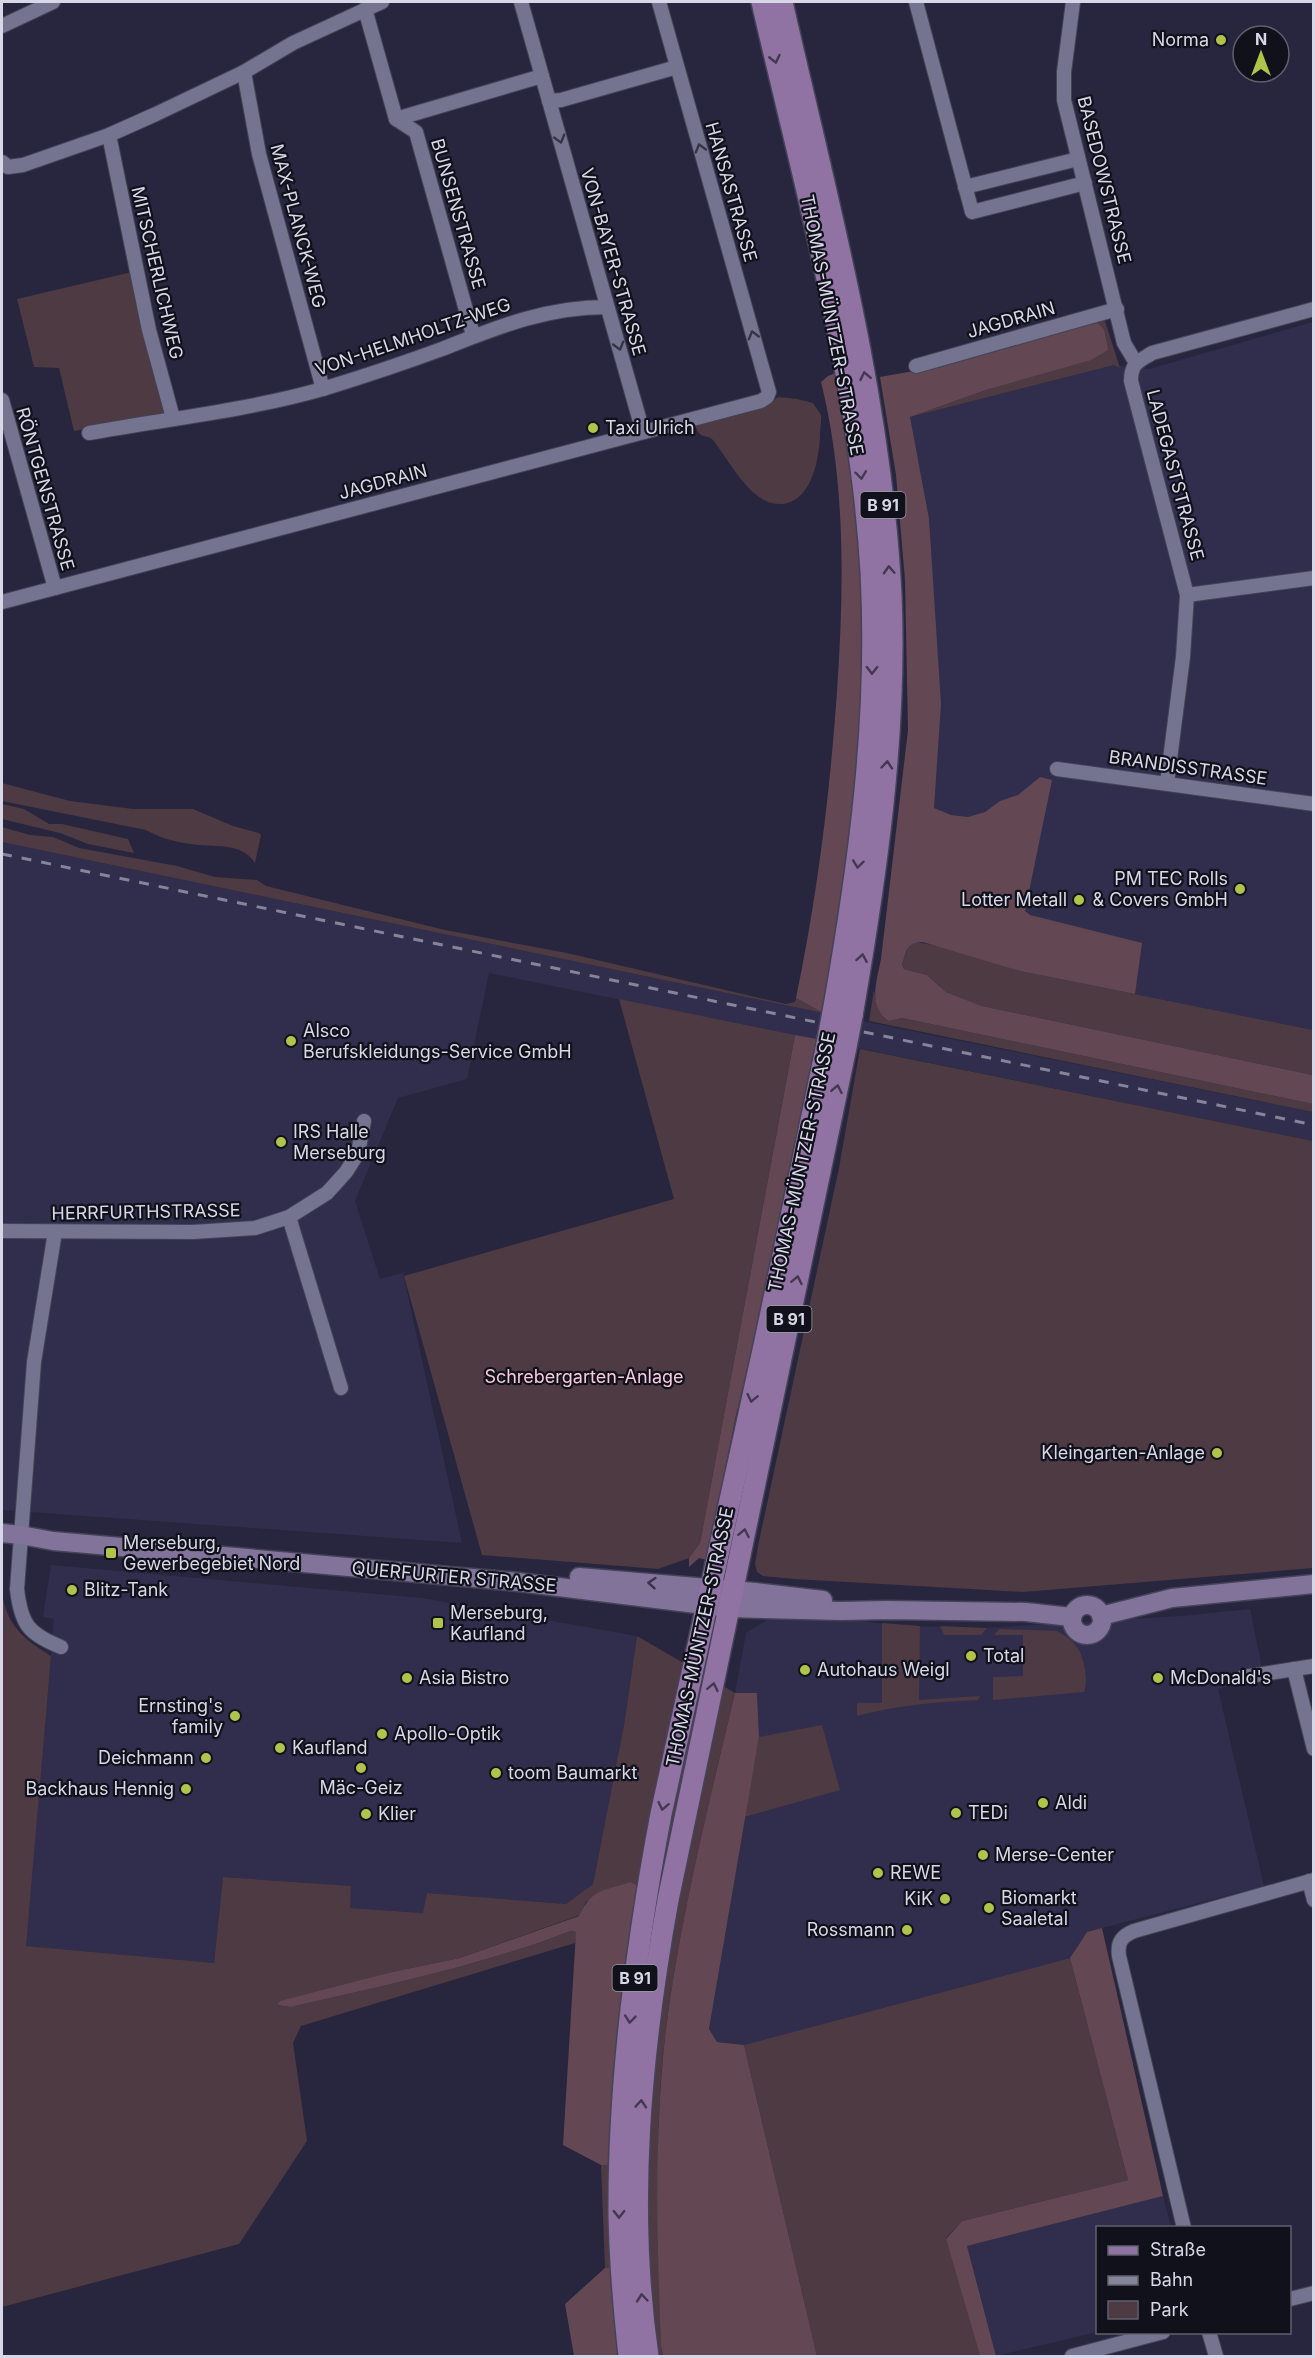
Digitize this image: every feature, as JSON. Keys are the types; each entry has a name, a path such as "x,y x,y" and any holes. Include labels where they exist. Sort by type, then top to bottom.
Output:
{"main road":[{"name":"THOMAS-MÜNTZER-STRASSE","path":"762,2 852,406 871,571 872,682 864,813 849,926 843,1014"},
{"name":"THOMAS-MÜNTZER-STRASSE","path":"629,2356 622,2287 619,2216 620,2146 629,2030 648,1886 661,1814 708,1597 875,881 887,755 891,633 887,542 868,395 782,2"},
{"name":"THOMAS-MÜNTZER-STRASSE","path":"648,2356 640,2281 638,2210 639,2139 647,2037 668,1900 731,1599 836,1046"},
{"name":"QUERFURTER STRASSE","path":"2,1533 21,1535 72,1533 731,1599 887,1610 1026,1612 1071,1617 1073,1628 1086,1636 1100,1629 1101,1616 1173,1598 1314,1584"}],"street":[{"path":"2,26 53,2"},
{"path":"2,162 8,167 22,165 108,135 244,72 292,43 382,2"},
{"name":"VON-BAYER-STRASSE","path":"521,2 643,432"},
{"name":"HANSASTRASSE","path":"659,2 769,392"},
{"path":"916,2 972,212 1084,183"},
{"name":"BASEDOWSTRASSE","path":"1073,2 1064,72 1064,100 1124,343 1136,363"},
{"path":"365,9 396,119 542,76"},
{"path":"549,101 561,100 677,67"},
{"name":"MAX-PLANCK-WEG","path":"244,72 259,154 323,388"},
{"name":"BUNSENSTRASSE","path":"396,119 416,132 473,335"},
{"name":"MITSCHERLICHWEG","path":"108,135 147,319 173,418"},
{"path":"965,188 1078,159"},
{"name":"VON-HELMHOLTZ-WEG","path":"89,433 323,388 399,364 513,321 581,307 608,307"},
{"name":"JAGDRAIN","path":"916,366 1117,309"},
{"path":"1136,363 1152,353 1314,309"},
{"name":"LADEGASTSTRASSE","path":"1136,363 1131,369 1131,381 1187,595 1184,657 1167,783"},
{"name":"JAGDRAIN","path":"2,602 761,401 767,397 769,392"},
{"name":"RÖNTGENSTRASSE","path":"2,400 55,588"},
{"path":"1187,595 1314,578"},
{"name":"BRANDISSTRASSE","path":"1057,769 1314,804"},
{"name":"HERRFURTHSTRASSE","path":"2,1231 220,1232 255,1228 290,1217 327,1193 346,1172 358,1154 364,1121"},
{"path":"290,1217 340,1388"},
{"path":"55,1232 34,1362 17,1589 20,1610 30,1629 39,1638 61,1647"},
{"path":"1243,1677 1314,1666"},
{"path":"1294,1669 1314,1749"},
{"path":"1184,2226 1119,1956 1118,1948 1121,1939 1134,1931 1311,1881 1314,1900"},
{"path":"1291,2299 1314,2293"},
{"path":"1072,2356 1155,2334"},
{"path":"1210,2334 1216,2356"}],"shaded area":[{"path":"1097,322 1104,329 1108,350 1091,360 989,389 910,417 929,519 941,704 934,808 951,815 968,817 985,812 1000,801 1018,795 1040,777 1052,780 1025,911 1030,915 1142,943 1135,994 1020,971 923,942 910,946 902,965 904,969 927,975 946,992 982,1006 1313,1075 1313,1104 902,1018 889,1021 882,1015 876,1001 876,984 881,959 908,730 905,580 896,475 880,377 919,370"},
{"path":"1313,322 1313,1030 916,954 910,417 1114,365 1149,369"},
{"path":"838,372 850,442 865,593 861,797 823,1013 796,998 822,845 837,691 842,575 839,497 835,458 821,382"},
{"path":"2,842 823,1013 1313,1112 1313,1141 489,973 467,1079 398,1098 355,1201 380,1279 403,1273 462,1543 2,1510"},
{"path":"795,1035 817,1039 768,1292 736,1415 707,1560 699,1558 689,1567 689,1558 700,1543"},
{"path":"51,1565 422,1598 637,1636 624,1725 593,1884 566,1904 427,1893 424,1913 350,1908 350,1886 223,1877 214,1963 25,1946 54,1619 43,1617"},
{"path":"1250,1609 1264,1678 1218,1689 1264,1886 1087,1932 1070,1958 744,2045 717,2042 709,2029 759,1737 757,1693 735,1693 746,1633 770,1618 853,1620 901,1626 985,1628 1182,1616"},
{"path":"735,1693 757,1693 759,1737 709,2029 717,2042 744,2045 817,2356 663,2356 661,2346 658,2152 665,2037 686,1907"},
{"path":"630,1882 639,1886 611,2165 601,2165 563,2145 576,1932 571,1931 502,1955 398,1983 291,2007 277,2005 280,2001 392,1972 460,1958 579,1916 594,1895"},
{"path":"1102,1928 1163,2196 967,2246 996,2356 980,2356 946,2239 962,2221 1128,2180 1070,1958 1087,1932"},
{"path":"1163,2196 1171,2226 1096,2226 1096,2332 996,2356 967,2246"},
{"path":"605,2268 611,2268 620,2356 574,2356 565,2304"}],"green space":[{"path":"132,272 168,416 74,431 59,368 34,367 17,299"},
{"path":"1105,321 1120,368 1114,365 910,417 989,389 1104,329 1097,322"},
{"path":"778,397 813,403 821,417 815,469 804,492 796,500 785,504 763,500 755,494 739,477 713,440 702,436 694,423 765,407"},
{"path":"2,783 70,801 133,809 193,809 233,826 259,833 261,835 255,863 249,856 235,848 179,842 146,830 2,801"},
{"path":"2,804 24,809 49,824 62,824 128,839 134,853 88,844 60,833 2,819"},
{"path":"2,827 30,835 53,837 79,848 177,866 215,877 257,880 266,886 445,930 567,953 786,1004 795,1002 796,998 823,1013 2,842"},
{"path":"914,942 944,947 1020,971 1313,1030 1313,1075 982,1006 946,992 927,975 904,969 902,965 909,945"},
{"path":"874,990 877,1005 889,1021 902,1018 1313,1104 1313,1112 869,1021"},
{"name":"Schrebergarten-Anlage","path":"619,999 795,1035 700,1543 689,1558 658,1569 482,1555 404,1276 674,1199"},
{"path":"860,1049 1313,1141 1313,1568 1023,1592 794,1579 763,1576 757,1572 755,1564 758,1546 839,1168"},
{"path":"2,1593 8,1614 18,1630 51,1656 26,1946 214,1963 223,1877 351,1886 350,1908 423,1913 427,1893 566,1904 593,1884 624,1725 637,1636 735,1693 686,1907 665,2037 658,2153 663,2356 620,2356 611,2268 605,2268 601,2165 611,2165 630,1883 586,1902 580,1915 460,1958 392,1972 277,2005 291,2007 398,1983 502,1955 571,1931 577,1932 575,1943 301,2026 293,2043 307,2141 239,2244 2,2307"},
{"path":"882,1623 920,1626 919,1700 980,1696 978,1700 917,1705 857,1716 857,1703 882,1703"},
{"path":"940,1626 987,1628 981,1635 944,1635"},
{"path":"999,1629 1057,1631 1067,1637 1079,1650 1083,1662 1086,1675 1084,1692 993,1700 993,1677 1023,1676 1023,1635 994,1635"},
{"path":"822,1725 840,1790 744,1817 759,1737"},
{"path":"1070,1958 1128,2180 962,2221 946,2238 980,2356 817,2356 744,2045"}],"railway":[{"path":"2,854 1314,1125"}],"place":[{"name":"Norma","path":"1221,40"},
{"name":"Taxi Ulrich","path":"593,428"},
{"name":"PM TEC Rolls & Covers GmbH","path":"1240,889"},
{"name":"Lotter Metall","path":"1079,900"},
{"name":"Alsco Berufskleidungs-Service GmbH","path":"291,1041"},
{"name":"IRS Halle Merseburg","path":"281,1142"},
{"name":"Kleingarten-Anlage","path":"1217,1453"},
{"name":"Merseburg, Gewerbegebiet Nord","path":"111,1553"},
{"name":"Blitz-Tank","path":"72,1590"},
{"name":"Merseburg, Kaufland","path":"438,1623"},
{"name":"Total","path":"971,1656"},
{"name":"Autohaus Weigl","path":"805,1670"},
{"name":"Asia Bistro","path":"407,1678"},
{"name":"McDonald's","path":"1158,1678"},
{"name":"Ernsting's family","path":"235,1716"},
{"name":"Apollo-Optik","path":"382,1734"},
{"name":"Kaufland","path":"280,1748"},
{"name":"Deichmann","path":"206,1758"},
{"name":"Mäc-Geiz","path":"361,1768"},
{"name":"toom Baumarkt","path":"496,1773"},
{"name":"Backhaus Hennig","path":"186,1789"},
{"name":"Aldi","path":"1043,1803"},
{"name":"TEDi","path":"956,1813"},
{"name":"Klier","path":"366,1814"},
{"name":"Merse-Center","path":"983,1855"},
{"name":"REWE","path":"878,1873"},
{"name":"KiK","path":"945,1899"},
{"name":"Biomarkt Saaletal","path":"989,1908"},
{"name":"Rossmann","path":"907,1930"}]}
